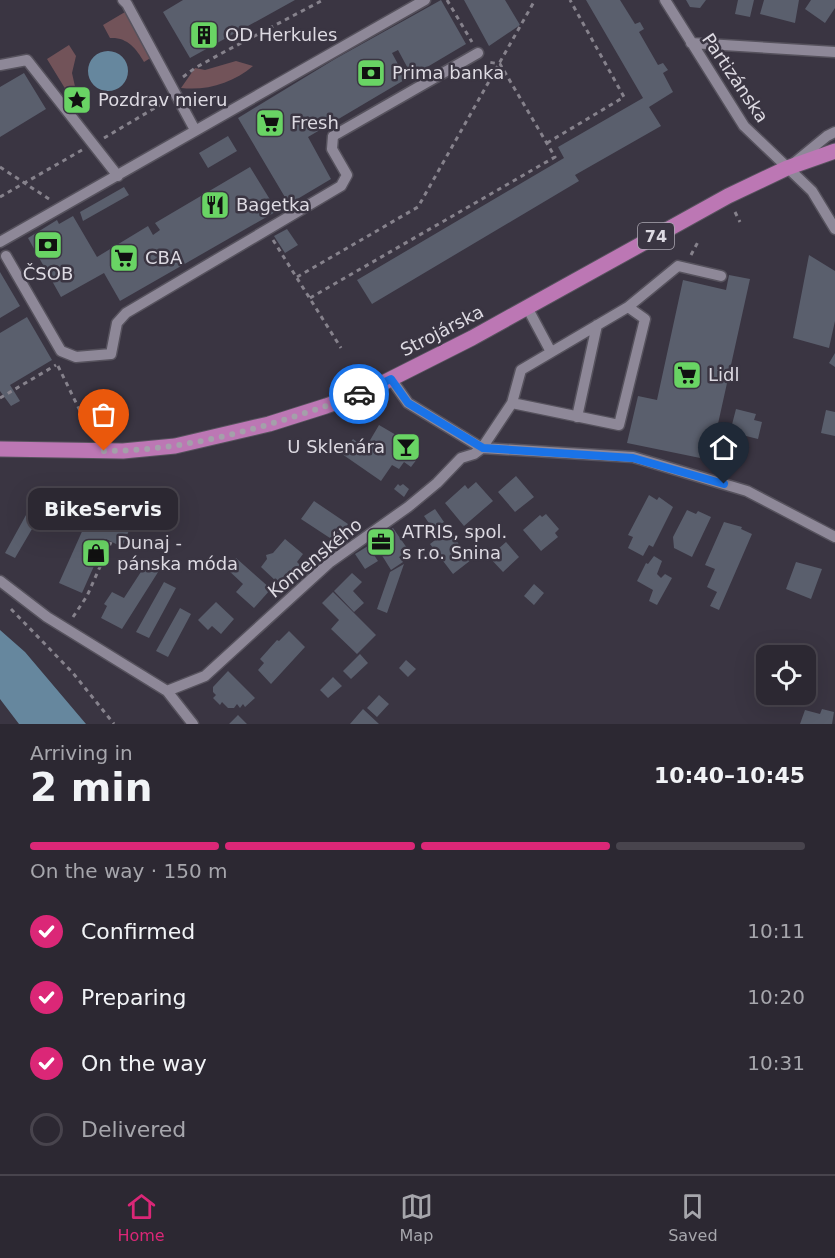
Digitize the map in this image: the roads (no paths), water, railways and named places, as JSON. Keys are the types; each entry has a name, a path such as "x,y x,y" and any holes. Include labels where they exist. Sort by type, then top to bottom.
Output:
{"main road":[{"name":"Strojárska","path":"0,449 123,451 175,446 281,420 367,391 528,309 728,196 787,168 835,151"}],"street":[{"path":"123,0 195,130"},
{"path":"0,242 425,0"},
{"name":"Partizánska","path":"665,0 744,126 787,168"},
{"path":"692,43 835,52"},
{"path":"6,256 61,351 76,357 111,354 117,323 126,313 341,186 347,175 332,149 333,136 478,53"},
{"path":"0,65 27,60 118,176"},
{"path":"835,132 787,168 812,191 835,228"},
{"path":"483,448 512,403 521,370 628,308 678,266 721,276"},
{"path":"512,403 619,425 645,319 628,308"},
{"path":"528,309 551,352"},
{"path":"577,417 597,325"},
{"path":"391,379 408,403 483,448 633,458 747,491 835,537"},
{"name":"Komenského","path":"167,691 205,676 329,563 408,507 437,483 461,458 483,448"},
{"path":"0,581 66,629 167,691 193,724"}],"water":[{"path":"108,51 116,52 122,57 127,63 127,79 122,85 116,90 108,91 100,90 94,85 89,79 88,71 89,63 94,57 100,52"},
{"path":"0,630 25,652 86,724 19,724 0,699"}],"place":[{"name":"OD Herkules","path":"204,35"},
{"name":"Prima banka","path":"371,73"},
{"name":"Pozdrav mieru","path":"77,100"},
{"name":"Fresh","path":"270,123"},
{"name":"Bagetka","path":"215,205"},
{"name":"ČSOB","path":"48,245"},
{"name":"CBA","path":"124,258"},
{"name":"Lidl","path":"687,375"},
{"name":"U Sklenára","path":"406,447"},
{"name":"BikeServis","path":"104,451"},
{"name":"ATRIS, spol. s r.o. Snina","path":"381,542"},
{"name":"Dunaj - pánska móda","path":"96,553"}]}
